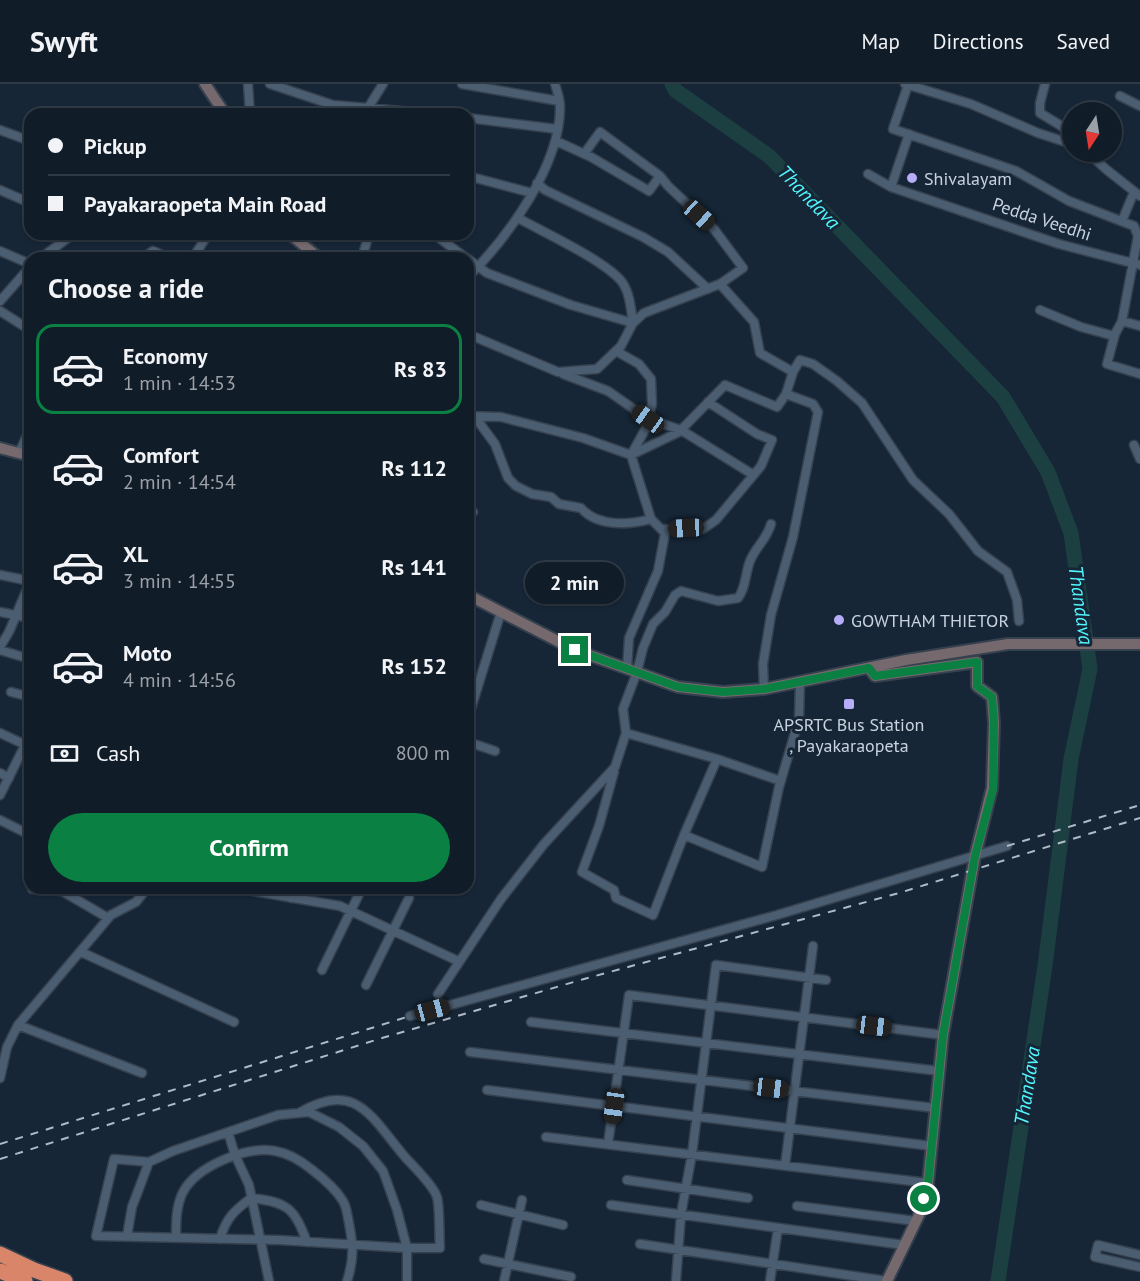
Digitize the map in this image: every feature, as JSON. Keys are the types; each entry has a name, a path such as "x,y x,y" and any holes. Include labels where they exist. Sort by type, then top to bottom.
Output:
{"highway":[{"path":"0,1254 64,1281"},
{"path":"0,1270 24,1281"}],"street":[{"path":"205,84 221,108"},
{"path":"248,84 250,108"},
{"path":"270,84 333,105 350,108"},
{"path":"370,108 383,84"},
{"path":"462,84 559,101"},
{"path":"474,271 518,218 556,141 559,101 555,84"},
{"path":"1045,84 1040,113 1062,126"},
{"path":"1062,140 1038,133 970,104 907,85 893,129 1016,171 1069,201 1134,226 1138,236 1136,264 1122,321 1114,336 1107,364 1140,374"},
{"path":"1120,96 1140,106"},
{"path":"474,119 557,129"},
{"path":"0,130 24,139"},
{"path":"558,372 597,369 621,346 633,323 644,313 720,284 743,268 714,229 660,176 600,132 584,154"},
{"path":"891,187 909,134"},
{"path":"556,141 584,154 649,191 660,176"},
{"path":"1099,162 1137,194 1122,221"},
{"name":"Pedda Veedhi","path":"868,174 891,187 1059,244 1136,264"},
{"path":"474,178 532,193"},
{"path":"537,183 545,190 643,237 668,252 708,289"},
{"path":"0,190 24,200"},
{"path":"518,218 602,266 622,282 627,293 633,323"},
{"path":"49,252 65,240"},
{"path":"297,240 312,252"},
{"path":"442,240 458,252"},
{"path":"0,251 24,262"},
{"path":"474,264 487,273 571,306 633,323"},
{"path":"0,301 24,272"},
{"path":"720,284 754,322 760,353 793,372"},
{"path":"1040,310 1081,327 1114,336"},
{"path":"0,311 24,326"},
{"path":"1122,321 1140,326"},
{"path":"474,337 608,391 648,419 681,430 752,474"},
{"path":"616,351 639,364 651,379 652,404 646,428 631,454 651,519 665,533 658,571 629,638 632,670"},
{"path":"474,417 501,417 583,438 631,454 681,430 725,385 777,407 786,394 793,372 800,360 813,364 862,403 913,480 949,514 978,551 1007,572 1017,600 1019,621"},
{"path":"764,689 763,664 771,615 794,537 818,412 813,404 786,394"},
{"path":"661,529 703,529 716,520 760,466 772,440 757,434 708,402"},
{"path":"474,421 495,444 508,478 516,486 532,494 551,496 559,504 581,508 587,516 596,519 632,524 651,519"},
{"path":"19,453 24,442"},
{"path":"1134,445 1140,459"},
{"path":"0,448 24,454"},
{"path":"717,759 653,915 616,898 614,890 582,872 599,826 626,733 622,709 632,670 653,624 665,612 675,595 681,591 718,601 738,598 742,592 750,560 768,536 771,524"},
{"path":"0,575 24,580"},
{"path":"24,595 0,649 24,657"},
{"path":"474,598 575,650 678,687 723,692 764,689 869,668 1012,644 1140,644"},
{"path":"0,612 24,616"},
{"path":"474,699 501,612"},
{"path":"640,1244 887,1281 916,1221 928,1183 943,1035 975,856 993,789 992,697 977,686 977,662 875,676 869,668"},
{"path":"684,835 762,867 781,781 799,719 800,682"},
{"path":"11,692 24,695"},
{"path":"0,733 24,744"},
{"path":"626,733 717,759 781,781"},
{"path":"474,744 495,751"},
{"path":"0,795 24,753"},
{"path":"438,994 501,899 544,844 615,767"},
{"path":"0,773 9,778"},
{"path":"0,820 24,832"},
{"path":"410,1016 777,915 1008,846"},
{"path":"69,894 108,918"},
{"path":"0,1078 3,1045 18,1025 108,918 135,902 142,894"},
{"path":"269,894 340,906 458,961"},
{"path":"291,898 292,894"},
{"path":"321,970 359,894"},
{"path":"366,985 409,898"},
{"path":"785,1166 813,946"},
{"path":"81,952 234,1022"},
{"path":"676,1281 681,1214 692,1154 716,965 826,980"},
{"path":"608,1144 629,995 943,1035"},
{"path":"531,1022 939,1071"},
{"path":"18,1025 105,1057 141,1073"},
{"path":"470,1052 935,1108"},
{"path":"487,1090 931,1146"},
{"path":"298,1113 313,1104 336,1099 355,1102 364,1110 385,1131 437,1196 440,1248 407,1248 177,1237 96,1236 114,1159 149,1162 173,1151 278,1115 309,1112 339,1126 363,1146 383,1171 407,1248 407,1281"},
{"path":"228,1132 235,1155 249,1185 269,1281"},
{"path":"546,1137 928,1183"},
{"path":"177,1237 176,1213 183,1191 199,1175 228,1156 254,1150 275,1151 299,1160 309,1167 327,1181 345,1203 354,1245 353,1264 347,1281"},
{"path":"127,1236 132,1208 149,1162"},
{"path":"627,1180 748,1198"},
{"path":"220,1239 225,1223 251,1198 272,1200 287,1208 298,1219 307,1242"},
{"path":"504,1281 522,1200"},
{"path":"481,1205 563,1225"},
{"path":"611,1205 904,1245"},
{"path":"797,1206 916,1221"},
{"path":"770,1281 778,1228"},
{"path":"1140,1255 1098,1245 1095,1257 1140,1267"},
{"path":"484,1259 571,1277"}],"waterway":[{"name":"Thandava","path":"672,84 675,90 769,156 1003,397 1048,472 1071,533 1090,669 1071,759 1045,966 998,1281"}],"railway":[{"path":"1007,846 1140,805"},
{"path":"0,1159 382,1038 584,979 899,893 1140,818"},
{"path":"0,1144 410,1016"}],"place":[{"name":"Shivalayam","path":"912,178"},
{"name":"GOWTHAM THIETOR","path":"839,620"},
{"name":"APSRTC Bus Station , Payakaraopeta","path":"849,704"}],"route":[{"path":"575,650 678,687 723,692 764,689 869,668 875,676 977,662 977,686 992,697 993,789 975,856 943,1035 928,1183 924,1199"}]}
